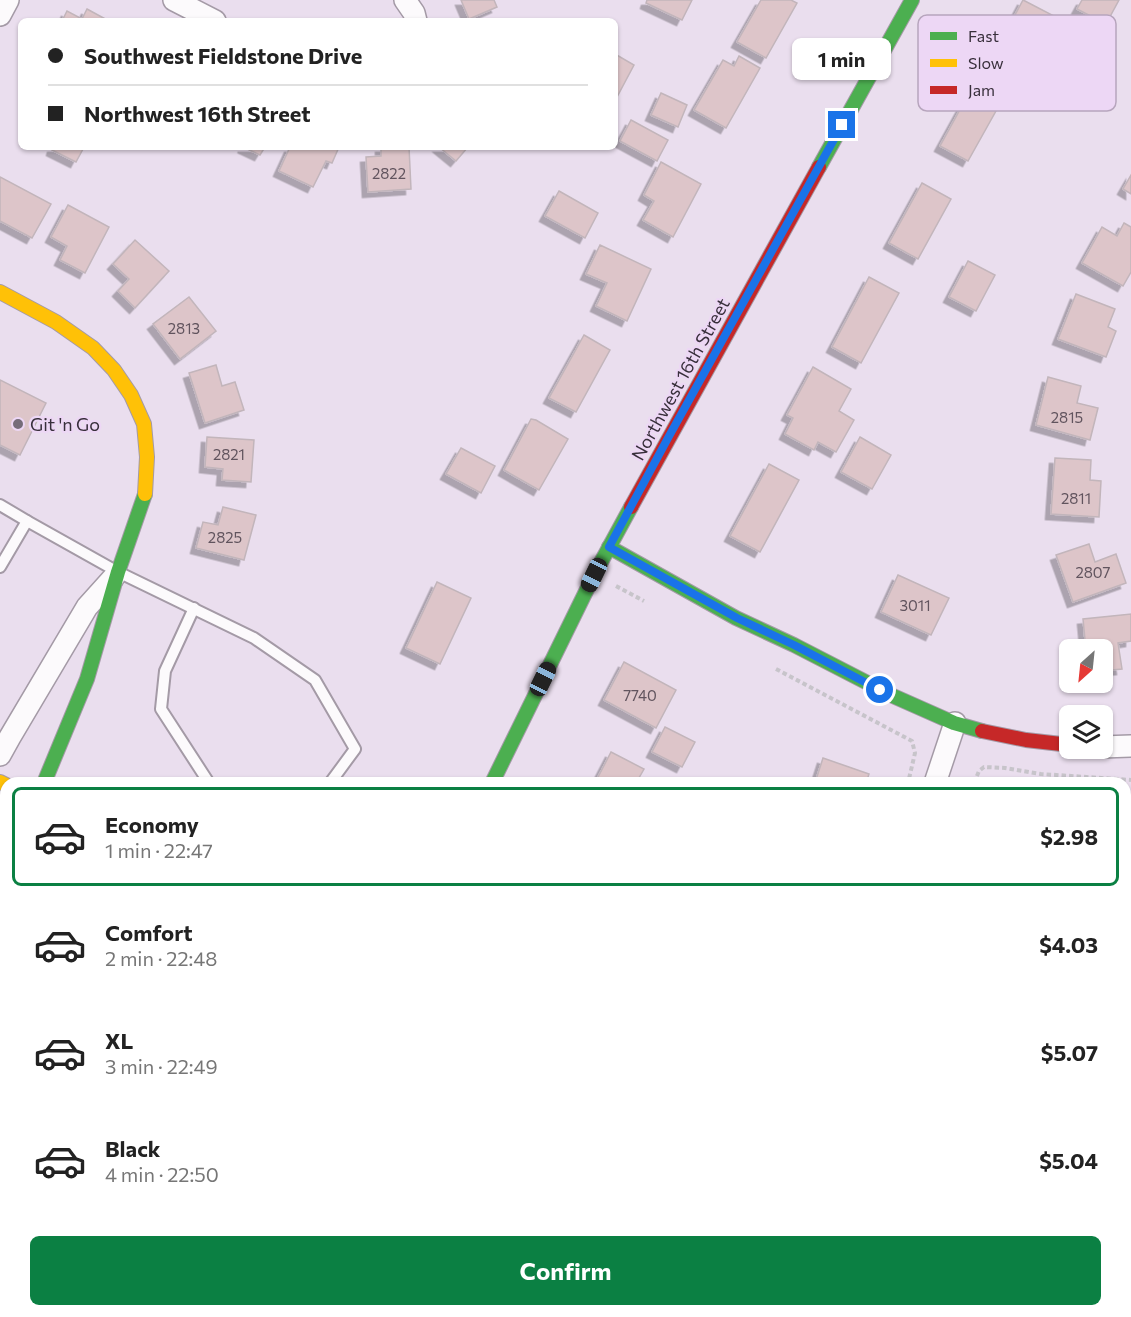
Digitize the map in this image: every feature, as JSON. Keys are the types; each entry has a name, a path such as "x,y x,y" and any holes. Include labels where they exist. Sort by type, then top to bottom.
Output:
{"street":[{"path":"0,15 8,0"},
{"path":"174,0 209,18"},
{"path":"405,0 416,18"},
{"name":"Northwest 16th Street","path":"495,777 594,575 662,448 912,0"},
{"path":"0,292 56,322 93,348 114,370 131,395 144,424 147,457 146,491 118,572 87,680 47,777"},
{"path":"609,547 737,618 883,691 955,723 990,733 1059,744"},
{"path":"0,755 87,607 118,572"},
{"path":"937,777 955,723"},
{"path":"1113,747 1131,746"}],"lane":[{"path":"0,505 118,572 254,638 315,680 355,749 334,777"},
{"path":"0,567 27,521"},
{"path":"194,608 165,671 161,709 205,777"}],"path":[{"path":"594,575 652,605"},
{"path":"776,669 912,741 915,753 909,777"},
{"path":"976,777 984,767 1086,777"}],"building":[{"path":"461,0 494,0 497,7 469,18"},
{"path":"647,0 692,0 682,20 646,3"},
{"path":"761,0 791,0 797,3 766,58 737,42"},
{"path":"1023,0 1052,15 1015,15"},
{"path":"1082,0 1119,0 1111,15 1089,15 1077,9"},
{"path":"87,9 104,18 82,18"},
{"path":"67,11 80,18 64,18"},
{"path":"618,56 634,65 618,95"},
{"path":"739,56 760,68 726,128 694,110 723,60 734,66"},
{"path":"661,93 687,105 678,127 651,115"},
{"path":"959,111 996,111 968,161 940,146"},
{"path":"631,120 668,140 657,161 620,141"},
{"path":"52,150 82,150 76,162"},
{"path":"249,150 263,150 260,155"},
{"path":"289,150 338,150 332,163 326,161 313,187 279,171"},
{"path":"381,150 409,150 411,189 368,192 366,157 381,156"},
{"path":"443,150 465,150 456,161"},
{"path":"661,162 701,184 673,237 643,220 654,201 644,195"},
{"path":"1131,175 1131,194 1123,189"},
{"path":"0,177 51,204 32,238 0,221"},
{"path":"922,183 951,199 918,259 889,243"},
{"path":"559,191 598,213 585,238 545,216"},
{"path":"68,205 109,227 85,273 60,260 67,246 51,237"},
{"path":"1124,223 1131,227 1131,272 1123,286 1082,263 1102,227 1117,236"},
{"path":"135,240 169,271 135,308 118,291 129,279 113,264"},
{"path":"600,245 651,269 627,321 596,306 607,283 586,274"},
{"path":"968,261 995,275 976,311 949,297"},
{"path":"869,277 899,293 861,363 832,347"},
{"path":"1076,294 1115,309 1108,327 1116,331 1106,357 1058,339"},
{"path":"189,297 216,331 180,359 153,324"},
{"path":"584,335 610,350 576,412 549,398"},
{"path":"216,365 222,386 235,382 244,410 205,423 189,373"},
{"path":"813,367 851,389 839,411 854,420 836,452 818,442 814,450 785,434 793,418 787,415"},
{"path":"1048,377 1081,386 1077,403 1098,408 1090,440 1036,425"},
{"name":"Git 'n Go","path":"0,380 46,403 20,455 0,445"},
{"path":"531,419 568,439 539,490 504,470"},
{"path":"207,437 254,440 251,482 222,480 223,469 205,467"},
{"path":"860,437 891,455 872,489 841,472"},
{"path":"461,448 495,466 481,493 446,474"},
{"path":"1055,458 1091,460 1090,480 1101,481 1099,517 1051,514"},
{"path":"769,464 799,480 760,552 730,536"},
{"path":"223,507 256,515 244,560 196,548 203,522 218,525"},
{"path":"1089,544 1095,562 1116,554 1126,583 1073,602 1056,555"},
{"path":"898,575 949,598 931,635 881,612"},
{"path":"437,582 471,598 440,664 406,648"},
{"path":"1131,614 1131,641 1118,643 1122,669 1113,670 1113,639 1085,639 1083,619"},
{"path":"624,662 676,690 656,728 604,700"},
{"path":"665,727 695,742 682,767 652,752"},
{"path":"611,752 644,769 639,777 598,777"},
{"path":"823,758 869,774 868,777 817,777"}],"traffic: fast":[{"path":"819,167 912,0"},
{"path":"46,777 87,679 118,572 145,494"},
{"path":"495,777 594,575 631,507"},
{"path":"609,547 736,618 893,696 954,723 982,731"}],"traffic: slow":[{"path":"0,292 56,322 93,348 114,370 131,395 144,424 147,457 145,494"}],"traffic: jam":[{"path":"631,507 819,167"},
{"path":"982,731 1059,744"}],"place":[{"name":"Git 'n Go","path":"18,424"}],"route":[{"path":"842,125 609,547 737,618 880,690"}]}
